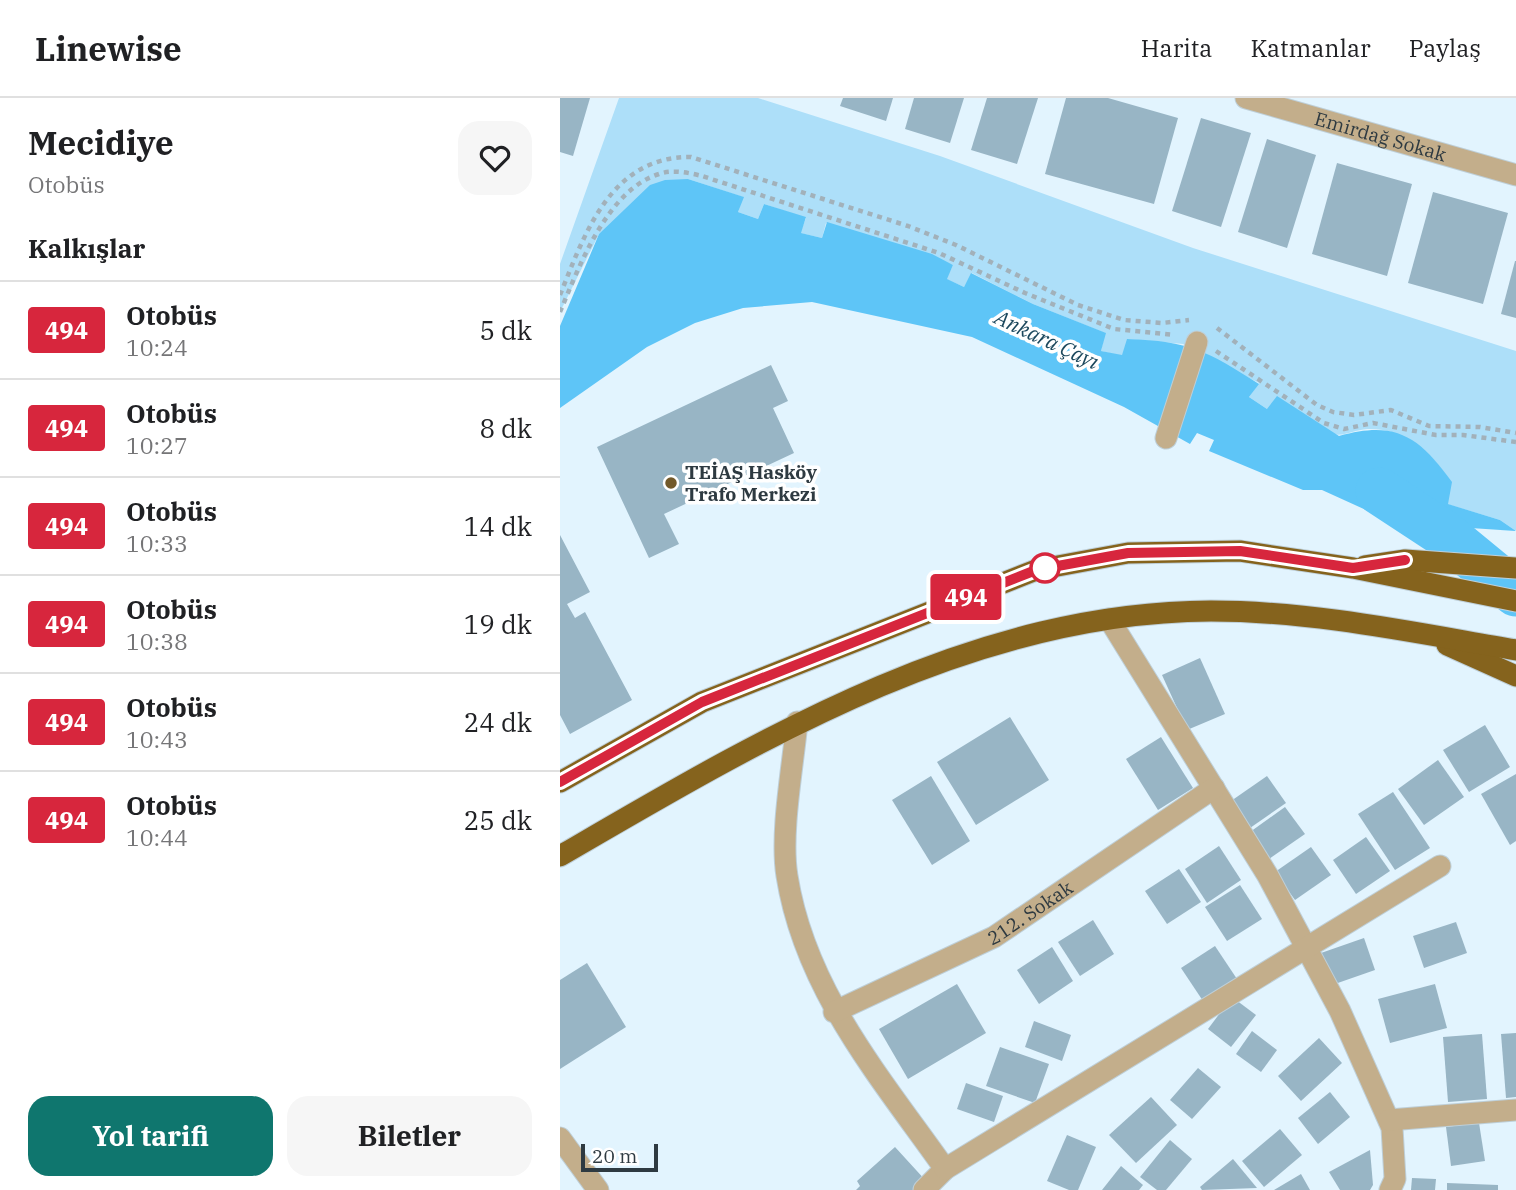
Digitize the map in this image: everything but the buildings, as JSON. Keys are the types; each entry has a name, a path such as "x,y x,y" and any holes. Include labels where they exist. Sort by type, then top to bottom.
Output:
{"highway":[{"path":"560,782 702,702 1036,570 1128,553 1240,551 1353,568 1516,601"},
{"path":"1353,568 1405,560 1516,568"},
{"path":"560,856 797,722 990,646 1040,632 1109,619 1214,611 1319,619 1516,650"},
{"path":"1420,633 1516,676"}],"street":[{"name":"Emirdağ Sokak","path":"1246,98 1516,176"},
{"path":"1166,438 1197,342"},
{"path":"1109,619 1268,876 1340,1011 1392,1128 1395,1179 1390,1190"},
{"path":"797,722 786,874 802,944 834,1012 945,1169"},
{"name":"212. Sokak","path":"834,1012 994,937 1214,788"},
{"path":"924,1190 945,1169 1308,950 1440,866"},
{"path":"1389,1120 1516,1110"},
{"path":"560,1138 598,1190"}],"path":[{"path":"560,295 587,226 605,199 622,181 655,162 671,157 691,157 908,226 957,245 1078,305 1124,320 1162,323 1194,320"},
{"path":"560,312 601,223 629,193 659,173 685,173 939,253 1025,293 1114,329 1168,334 1197,342 1222,354 1324,423 1344,429 1373,423 1436,435 1463,435 1516,442"},
{"path":"1209,324 1317,405 1333,412 1354,415 1391,410 1429,426 1516,433"}],"shaded area":[{"path":"619,98 758,98 940,156 1193,248 1516,351 1516,531 1500,520 1447,504 1451,482 1426,452 1405,437 1367,429 1343,434 1329,433 1267,409 1249,397 1259,383 1183,344 1128,339 1122,356 1101,351 1105,333 1033,304 972,273 964,287 946,279 953,265 826,223 822,238 800,233 806,218 764,204 758,219 738,212 743,197 688,179 599,234 560,312 560,264"}],"water":[{"path":"688,179 744,197 738,212 758,219 764,204 806,217 801,233 822,238 827,222 932,254 953,265 947,279 964,287 971,273 1033,304 1106,333 1101,351 1122,355 1127,339 1183,345 1225,363 1259,384 1249,397 1267,409 1277,396 1339,436 1376,430 1391,431 1404,436 1428,453 1452,482 1448,504 1500,520 1516,531 1410,524 1377,515 1322,490 1303,490 1209,451 1214,440 1197,433 1190,444 1124,407 972,337 812,302 743,308 695,323 647,347 560,408 560,326 599,234 650,185 665,180"}],"waterway":[{"name":"Ankara Çayı","path":"1379,491 1443,533 1516,593"}],"bus line":[{"name":"494","path":"560,782 702,702 1036,570 1128,553 1240,551 1353,568 1405,560"}],"place":[{"name":"TEİAŞ Hasköy Trafo Merkezi","path":"671,483"}]}
